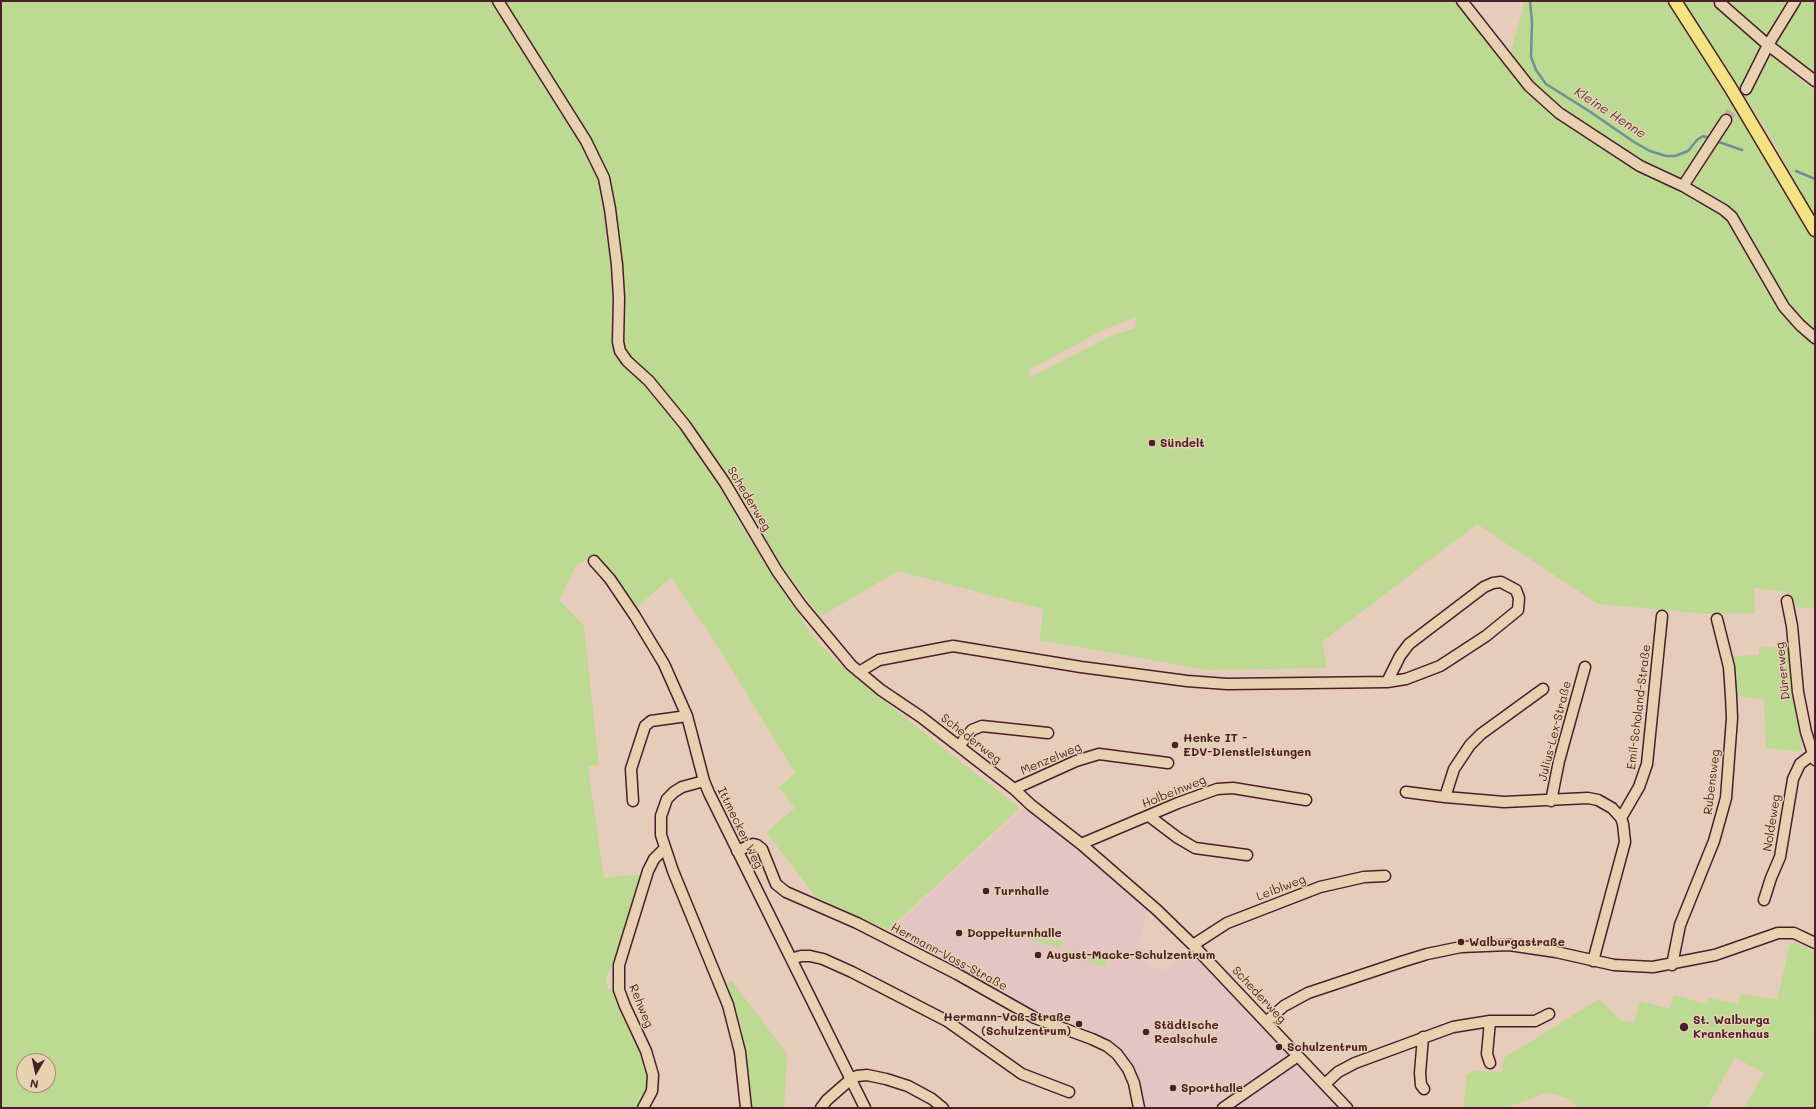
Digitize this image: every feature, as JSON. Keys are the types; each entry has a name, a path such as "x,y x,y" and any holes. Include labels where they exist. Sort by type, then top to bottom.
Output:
{"main road":[{"path":"1675,1 1734,94 1815,230"}],"street":[{"name":"Schederweg","path":"498,1 586,141 604,178 610,209 616,265 618,346 623,356 649,381 685,425 725,483 777,571 801,605 830,641 859,672 881,690 921,717 1014,789 1031,805 1081,844 1157,910 1194,945 1347,1108"},
{"path":"1462,1 1529,86 1550,106 1640,166 1683,186 1724,210 1732,217 1784,307 1800,325 1815,338"},
{"path":"1746,89 1768,45 1795,1"},
{"path":"1720,3 1768,45 1815,81"},
{"path":"1683,186 1726,120"},
{"name":"Ittmecker Weg","path":"594,561 610,579 658,653 673,682 687,716 704,781 737,851 865,1108"},
{"path":"859,672 879,660 943,647 959,646 1080,668 1187,681 1227,684 1387,682 1406,679 1440,666 1486,636 1518,610 1519,598 1516,590 1501,582 1493,582 1484,587 1409,644 1400,656 1387,682"},
{"name":"Dürerweg","path":"1787,601 1792,626 1798,692 1804,723 1814,757"},
{"name":"Emil-Scholand-Straße","path":"1621,818 1639,787 1647,764 1662,616"},
{"name":"Rubensweg","path":"1672,965 1680,925 1716,836 1726,798 1732,724 1731,696 1729,667 1717,619"},
{"name":"Julius-Lex-Straße","path":"1551,801 1560,761 1586,667"},
{"path":"1445,797 1454,769 1470,745 1481,734 1543,689"},
{"path":"633,802 630,781 631,769 645,726 651,721 687,716"},
{"path":"959,746 972,730 982,726 1048,733"},
{"name":"Menzelweg","path":"1014,789 1091,756 1108,754 1147,757 1168,763"},
{"name":"Noldeweg","path":"1764,900 1770,878 1780,857 1793,779 1800,764 1814,757"},
{"path":"704,781 678,790 670,795 664,804 660,824 661,835 728,1005 740,1052 746,1108"},
{"name":"Holbeinweg","path":"1081,844 1212,790 1233,788 1306,800"},
{"path":"1406,792 1504,802 1551,801 1584,798 1598,800 1612,808 1621,818 1626,836 1625,848 1593,961"},
{"path":"1149,816 1178,838 1195,848 1247,855"},
{"name":"Hermann-Voss-Straße","path":"737,851 753,844 757,845 762,849 776,884 786,892 861,925 956,974 1035,1018 1099,1042 1117,1054 1126,1065 1132,1078 1139,1108"},
{"name":"Rehweg","path":"643,1108 652,1091 653,1075 646,1050 624,1006 619,990 619,965 648,871 654,859 665,848"},
{"name":"Leiblweg","path":"1194,945 1228,923 1320,887 1364,877 1385,876"},
{"path":"1266,1022 1288,1003 1308,993 1401,962 1450,949 1477,945 1507,945 1556,952 1593,961 1637,967 1672,965 1715,955 1778,933 1794,933 1814,941"},
{"path":"791,959 801,956 810,956 823,959 852,972 947,1021 1022,1074 1069,1092"},
{"path":"1325,1084 1338,1072 1355,1063 1423,1037 1461,1025 1490,1021 1535,1021 1541,1020 1549,1014"},
{"path":"1490,1021 1487,1054 1490,1063"},
{"path":"1423,1037 1420,1073 1421,1085 1424,1090"},
{"path":"1223,1108 1298,1056"},
{"path":"821,1108 827,1100 851,1079 857,1076 867,1075 897,1082 921,1092 943,1108"}],"shaded area":[{"name":"August-Macke-Schulzentrum","path":"1027,806 1148,907 1138,947 1149,950 1146,965 1167,970 1193,950 1341,1108 1144,1108 1139,1080 1133,1068 1120,1050 1040,1017 905,943 889,932"}],"green space":[{"path":"1,1 1462,1 1509,59 1523,8 1523,1 1667,1 1790,196 1815,241 1815,608 1791,607 1787,592 1754,588 1755,613 1708,614 1598,604 1477,524 1322,642 1327,668 1207,670 1040,640 1043,609 898,571 820,617 782,566 746,505 735,515 774,578 816,640 837,662 875,694 1020,808 888,930 816,897 766,832 795,808 779,787 795,773 715,642 671,577 637,607 595,556 577,564 559,600 584,626 599,765 588,766 604,878 640,874 639,897 614,962 606,977 608,989 615,989 640,1045 648,1076 648,1087 639,1108 1,1108","holes":["1136,317 1135,328 1111,336 1030,377 1029,370 1101,331"]},
{"path":"1790,1 1762,48 1815,91 1815,218 1765,127 1682,2"},
{"path":"1798,1 1815,1 1815,79 1778,49 1777,35"},
{"path":"1759,647 1787,648 1802,741 1801,752 1766,748 1764,700 1736,695 1733,656 1759,655"},
{"path":"1022,935 1045,940 1063,940 1061,948 1027,939 1028,937"},
{"name":"St. Walburga Krankenhaus","path":"1794,942 1815,953 1815,1016 1813,1024 1815,1040 1815,1108 1744,1108 1764,1073 1735,1057 1707,1108 1578,1108 1567,1098 1547,1093 1505,1108 1462,1108 1464,1103 1467,1075 1473,1071 1502,1072 1504,1058 1599,999 1620,1020 1634,1023 1640,1001 1670,1009 1674,995 1707,1004 1709,998 1738,1004 1741,994 1777,1000 1790,944 1793,945"},
{"path":"1067,950 1073,952 1074,950 1107,960 1105,967 1094,964 1091,961 1084,961 1083,958 1078,959 1065,956"},
{"path":"732,981 787,1054 784,1108 753,1108 742,1030 727,983"}],"waterway":[{"name":"Kleine Henne","path":"1530,1 1532,22 1531,57 1536,70 1546,84 1650,151 1666,156 1675,156 1688,151 1697,140 1703,136 1712,139"},
{"name":"Kleine Henne","path":"1716,141 1742,150"},
{"name":"Kleine Henne","path":"1796,171 1815,179"}],"tunnel":[{"path":"1726,120 1746,89"}],"place":[{"name":"Sündelt","path":"1152,443"},
{"name":"Henke IT - EDV-Dienstleistungen","path":"1175,745"},
{"name":"Turnhalle","path":"986,891"},
{"name":"Doppelturnhalle","path":"959,933"},
{"name":"Walburgastraße","path":"1461,942"},
{"name":"August-Macke-Schulzentrum","path":"1038,955"},
{"name":"Hermann-Voß-Straße (Schulzentrum)","path":"1079,1024"},
{"name":"St. Walburga Krankenhaus","path":"1684,1027"},
{"name":"Städtische Realschule","path":"1146,1032"},
{"name":"Schulzentrum","path":"1279,1047"},
{"name":"Sporthalle","path":"1173,1088"}]}
